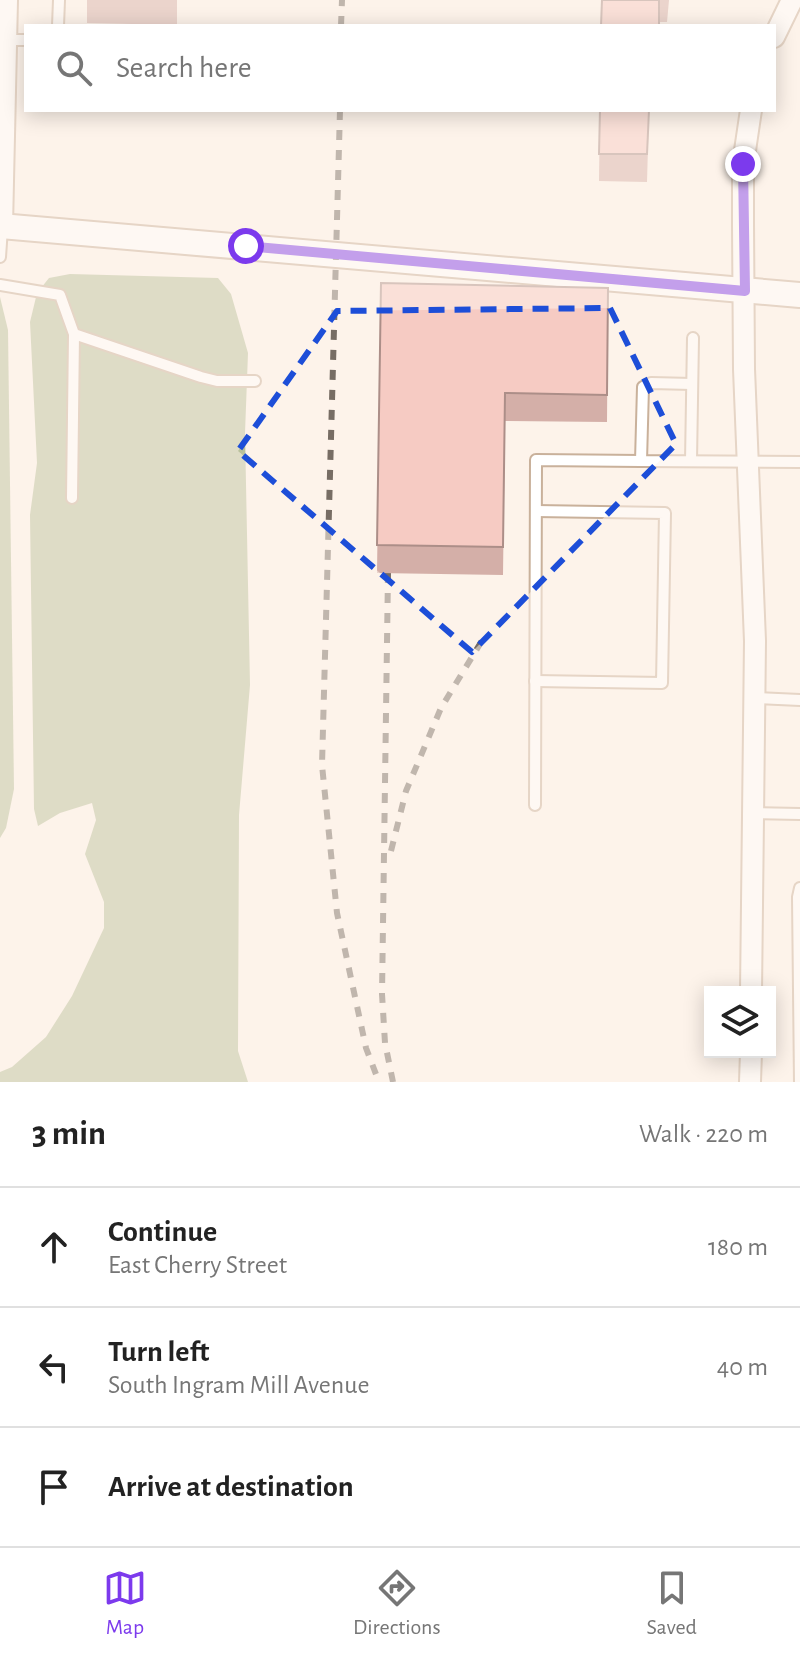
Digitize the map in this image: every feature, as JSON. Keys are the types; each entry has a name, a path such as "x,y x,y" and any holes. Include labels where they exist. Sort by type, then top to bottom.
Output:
{"street":[{"path":"7,0 16,40 2,114 1,226 800,295"},
{"path":"776,33 792,0"},
{"path":"751,112 743,164 744,369 755,641 751,986"},
{"path":"750,1082 751,1058"}],"lane":[{"path":"58,24 59,0"},
{"path":"0,257 1,226"},
{"path":"0,285 60,295 74,334 72,498"},
{"path":"74,334 201,377 217,381 255,381"},
{"path":"691,461 693,338"},
{"path":"641,461 643,387 651,383 692,384"},
{"path":"535,805 536,460 800,462"},
{"path":"535,681 662,683 665,513 536,511"},
{"path":"755,698 800,700"},
{"path":"753,813 800,814"},
{"path":"800,888 800,1082"}],"highlighted area":[{"path":"610,308 676,444 472,652 238,451 337,311"}],"green space":[{"path":"70,274 218,278 231,294 248,353 245,433 250,685 239,815 238,1051 248,1082 0,1082 0,1072 12,1067 46,1037 72,996 104,928 104,902 85,854 96,820 92,803 60,813 38,826 34,809 30,515 37,463 30,322 37,293 49,278"},
{"path":"0,297 8,330 14,789 6,828 0,838"}],"building":[{"path":"602,0 659,0 659,24 601,24"},
{"path":"600,112 649,112 647,154 599,154"},
{"path":"381,283 608,288 607,395 505,393 503,547 377,545"}],"railway":[{"path":"341,24 342,0"},
{"path":"340,112 322,765 337,913 366,1048 379,1082"},
{"path":"388,573 382,994 385,1043 393,1082"},
{"path":"391,851 406,791 441,708 483,639"}],"route":[{"path":"246,246 745,291 743,164"}]}
